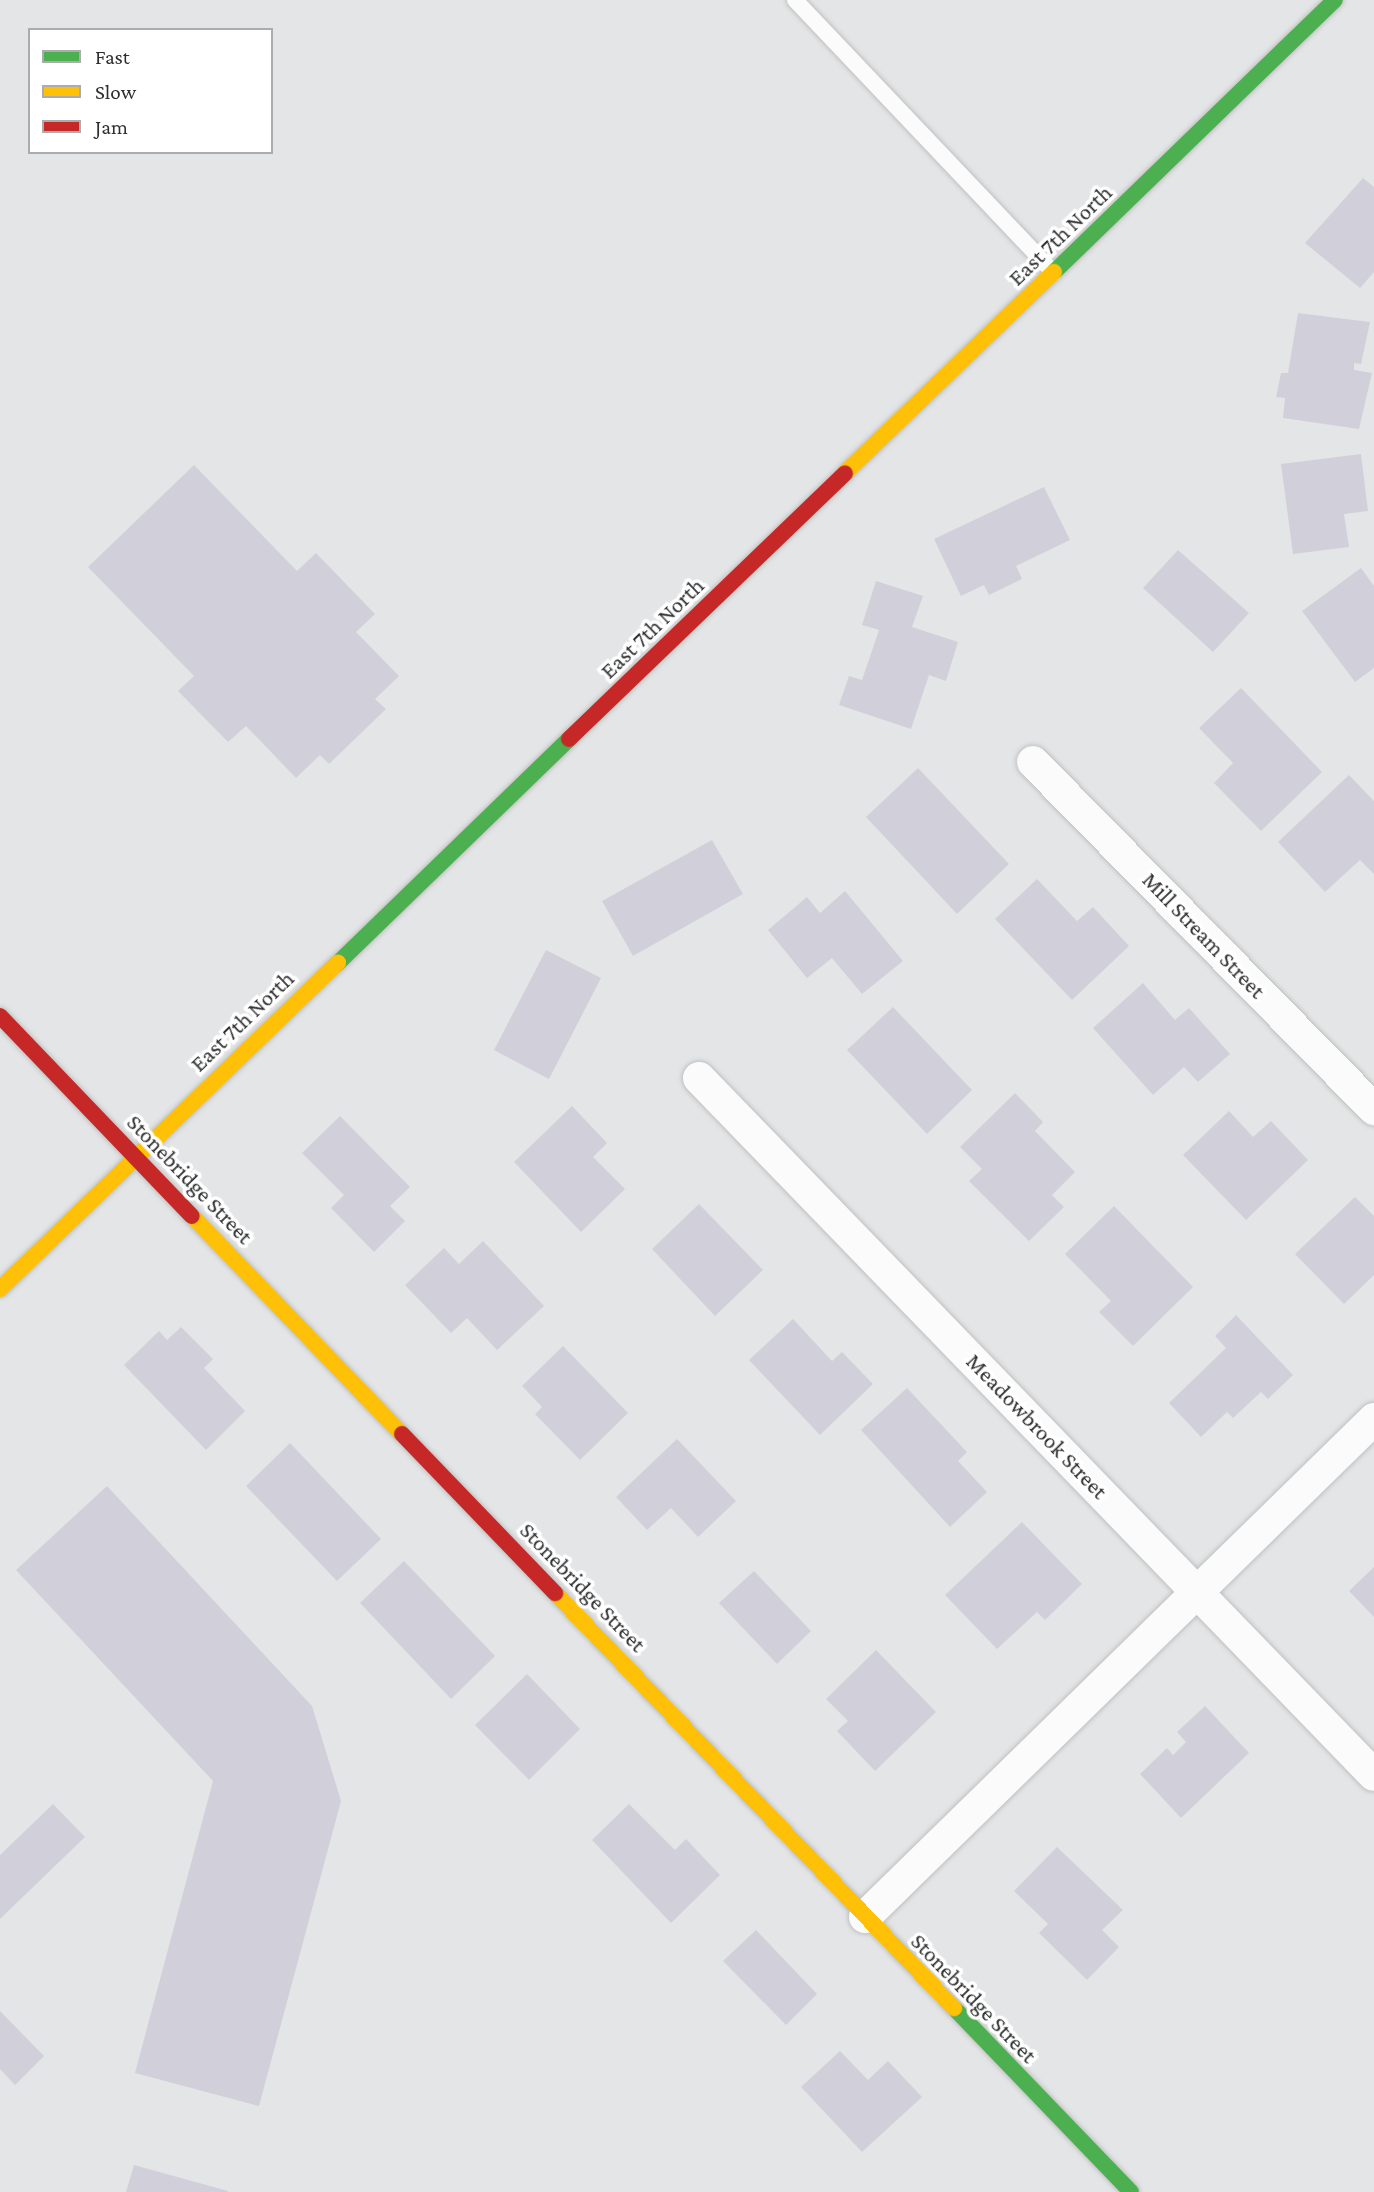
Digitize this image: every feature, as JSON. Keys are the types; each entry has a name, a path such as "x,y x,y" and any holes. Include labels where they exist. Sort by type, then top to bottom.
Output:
{"street":[{"name":"East 7th North","path":"0,1289 1335,0"},
{"name":"Mill Stream Street","path":"1033,762 1374,1109"},
{"name":"Stonebridge Street","path":"0,1016 1131,2192"},
{"name":"Meadowbrook Street","path":"699,1078 1374,1775"},
{"path":"865,1917 1374,1419"}],"lane":[{"path":"795,0 1054,273"}],"building":[{"path":"1363,178 1374,187 1374,272 1360,288 1305,243"},
{"path":"1298,313 1370,322 1361,364 1354,363 1354,370 1372,373 1359,429 1283,418 1285,398 1276,397 1281,373 1288,373"},
{"path":"1361,454 1368,511 1344,514 1349,547 1293,554 1281,464"},
{"path":"194,465 297,571 316,553 375,614 356,632 399,676 375,699 386,709 329,764 320,755 296,778 246,726 228,742 178,691 194,676 88,567"},
{"path":"1044,487 1070,540 1016,566 1022,579 989,595 984,585 961,596 934,539"},
{"path":"1178,550 1249,613 1213,652 1143,588"},
{"path":"1361,568 1374,586 1374,668 1355,682 1302,611"},
{"path":"876,581 923,596 912,627 958,642 946,681 929,675 911,729 839,705 849,676 862,680 879,630 862,625"},
{"path":"1241,688 1322,772 1261,831 1214,783 1233,763 1199,728"},
{"path":"918,768 1009,864 957,914 866,817"},
{"path":"1349,775 1374,801 1374,874 1360,860 1325,892 1278,842"},
{"path":"712,840 743,894 633,956 602,901"},
{"path":"1037,879 1077,921 1093,907 1129,946 1072,1000 995,919"},
{"path":"845,891 903,961 862,994 832,958 807,978 768,930 807,897 820,913"},
{"path":"546,950 601,978 549,1079 494,1050"},
{"path":"1143,983 1175,1020 1189,1008 1230,1054 1198,1082 1184,1067 1153,1095 1093,1028"},
{"path":"893,1007 972,1090 927,1134 847,1050"},
{"path":"1015,1093 1043,1122 1035,1131 1075,1172 1052,1195 1064,1207 1029,1241 969,1181 982,1169 960,1147"},
{"path":"572,1106 607,1143 593,1157 625,1189 581,1232 514,1162"},
{"path":"1229,1111 1253,1137 1271,1121 1308,1160 1246,1220 1183,1155"},
{"path":"340,1116 410,1187 390,1206 405,1221 374,1252 331,1208 344,1195 302,1153"},
{"path":"1355,1197 1374,1216 1374,1275 1344,1304 1295,1254"},
{"path":"699,1204 763,1270 715,1316 652,1249"},
{"path":"1114,1206 1193,1287 1133,1346 1099,1312 1111,1301 1065,1254"},
{"path":"483,1241 544,1306 497,1350 467,1318 451,1333 405,1285 444,1248 459,1264"},
{"path":"1236,1315 1293,1375 1268,1399 1261,1392 1233,1418 1227,1412 1201,1437 1169,1403 1226,1348 1215,1336"},
{"path":"793,1319 832,1361 842,1352 873,1384 820,1435 749,1360"},
{"path":"181,1327 213,1359 204,1368 245,1411 206,1450 124,1365 159,1331 167,1340"},
{"path":"563,1346 628,1413 580,1460 535,1414 542,1407 522,1386"},
{"path":"907,1388 967,1452 958,1461 987,1492 950,1527 861,1430"},
{"path":"677,1439 736,1501 698,1537 671,1508 647,1530 616,1497"},
{"path":"290,1443 381,1539 337,1581 246,1486"},
{"path":"107,1486 312,1706 341,1801 259,2106 135,2073 213,1781 16,1570"},
{"path":"1022,1522 1082,1584 1045,1620 1037,1612 997,1649 945,1595"},
{"path":"404,1561 495,1656 451,1699 360,1603"},
{"path":"1374,1567 1374,1617 1349,1591"},
{"path":"754,1571 811,1631 777,1664 719,1603"},
{"path":"876,1650 936,1712 875,1771 837,1731 848,1721 826,1699"},
{"path":"527,1674 580,1729 529,1780 475,1725"},
{"path":"1205,1706 1249,1753 1181,1818 1140,1774 1167,1748 1173,1755 1186,1742 1177,1732"},
{"path":"53,1804 85,1837 0,1919 0,1855"},
{"path":"629,1804 675,1850 686,1839 720,1875 671,1923 592,1840"},
{"path":"1057,1847 1123,1910 1102,1930 1119,1947 1087,1980 1039,1933 1048,1924 1014,1891"},
{"path":"756,1930 817,1994 786,2025 723,1961"},
{"path":"0,2011 44,2056 15,2085 0,2069"},
{"path":"840,2051 868,2080 888,2061 922,2097 862,2152 801,2087"},
{"path":"134,2165 228,2191 228,2192 126,2192"}],"traffic: fast":[{"path":"1054,272 1335,0"},
{"path":"338,963 569,739"},
{"path":"954,2008 1131,2192"}],"traffic: slow":[{"path":"845,473 1054,272"},
{"path":"0,1289 338,963"},
{"path":"192,1216 402,1434"},
{"path":"555,1593 954,2008"}],"traffic: jam":[{"path":"569,739 845,473"},
{"path":"0,1016 192,1216"},
{"path":"402,1434 555,1593"}]}
